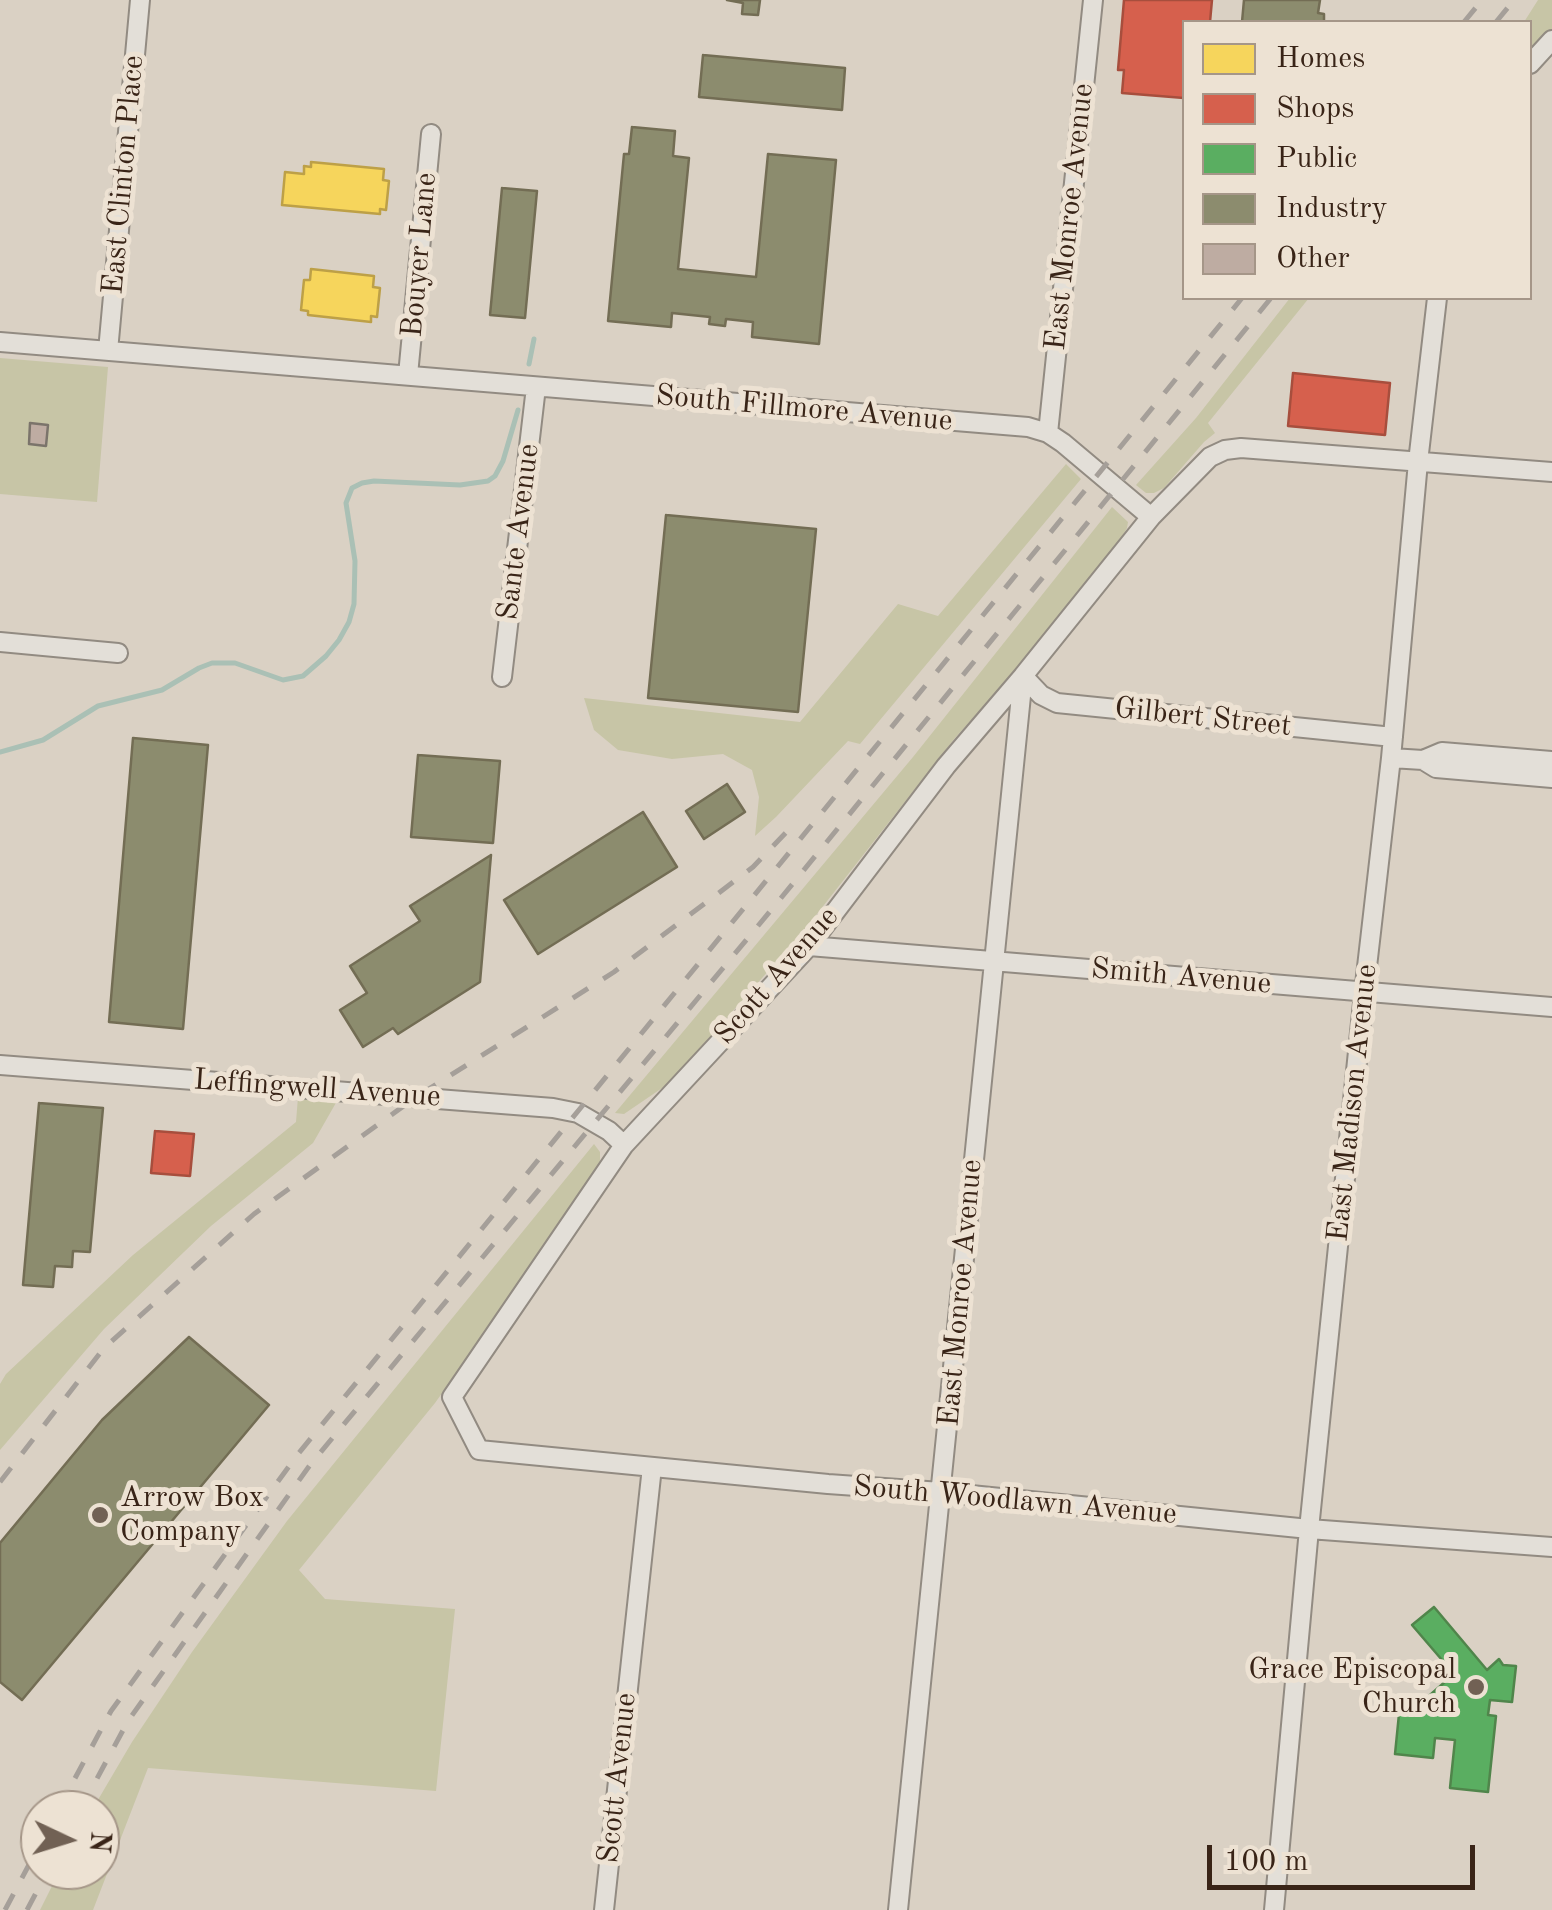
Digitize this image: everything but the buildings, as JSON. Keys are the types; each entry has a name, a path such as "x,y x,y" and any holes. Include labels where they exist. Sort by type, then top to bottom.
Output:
{"street":[{"name":"East Clinton Place","path":"108,351 140,0"},
{"name":"East Monroe Avenue","path":"1048,433 1093,0"},
{"path":"1532,62 1552,40"},
{"name":"Bouyer Lane","path":"408,376 431,134"},
{"name":"East Madison Avenue","path":"1274,1910 1309,1529 1438,300"},
{"name":"South Fillmore Avenue","path":"0,342 1028,428 1048,433"},
{"name":"Sante Avenue","path":"502,677 536,387"},
{"path":"1048,433 1152,516 1210,457 1241,448 1552,472"},
{"name":"Scott Avenue","path":"479,1450 452,1397 624,1144 810,946 946,766 1152,516"},
{"path":"0,642 118,652"},
{"name":"East Monroe Avenue","path":"898,1910 1023,676"},
{"name":"Gilbert Street","path":"1023,676 1030,686 1057,704 1393,738"},
{"path":"1391,758 1423,760 1442,752 1552,761"},
{"path":"1423,760 1436,768 1552,778"},
{"name":"Smith Avenue","path":"810,946 1552,1007"},
{"name":"Leffingwell Avenue","path":"0,1065 542,1107 578,1113 624,1144"},
{"name":"South Woodlawn Avenue","path":"479,1450 1309,1529 1552,1547"},
{"name":"Scott Avenue","path":"604,1910 652,1467"}],"shaded area":[{"path":"1538,0 1552,0 1552,30 1532,52 1532,20 1525,20"},
{"path":"1288,300 1307,300 1208,423 1215,433 1164,488 1146,493 1136,485 1196,418"},
{"path":"0,358 108,367 97,502 0,494"},
{"path":"1066,464 1081,479 860,744 848,741 755,836 759,797 752,770 723,754 672,759 618,750 594,730 584,698 800,722 898,604 938,616"},
{"path":"1112,507 1128,522 1118,544 1025,660 955,738 802,933 668,1084 624,1114 615,1113 913,757"},
{"path":"298,1097 337,1101 313,1143 211,1226 104,1329 0,1450 0,1384 6,1374 133,1255 296,1122"},
{"path":"594,1144 600,1152 600,1164 513,1294 435,1403 299,1570 325,1599 455,1609 436,1791 148,1768 120,1840 120,1790 104,1790 192,1652 287,1521"},
{"path":"50,1890 101,1890 93,1910 40,1910"}],"waterway":[{"path":"529,364 534,339"},
{"path":"0,752 43,740 98,706 162,690 212,663 235,663 283,680 303,676 339,640 354,604 355,561 346,503 352,488 374,481 460,485 488,481 503,461 518,410"}],"railway":[{"path":"1466,20 1482,0"},
{"path":"1498,20 1514,0"},
{"path":"69,1790 111,1711 298,1454 1240,300"},
{"path":"91,1790 128,1721 310,1465 772,909 1269,300"},
{"path":"0,1482 104,1348 254,1214 416,1097 614,972 753,867 798,820"},
{"path":"5,1910 20,1882"},
{"path":"27,1910 38,1890"}],"place":[{"name":"Arrow Box Company","path":"100,1515"},
{"name":"Grace Episcopal Church","path":"1476,1687"}]}
